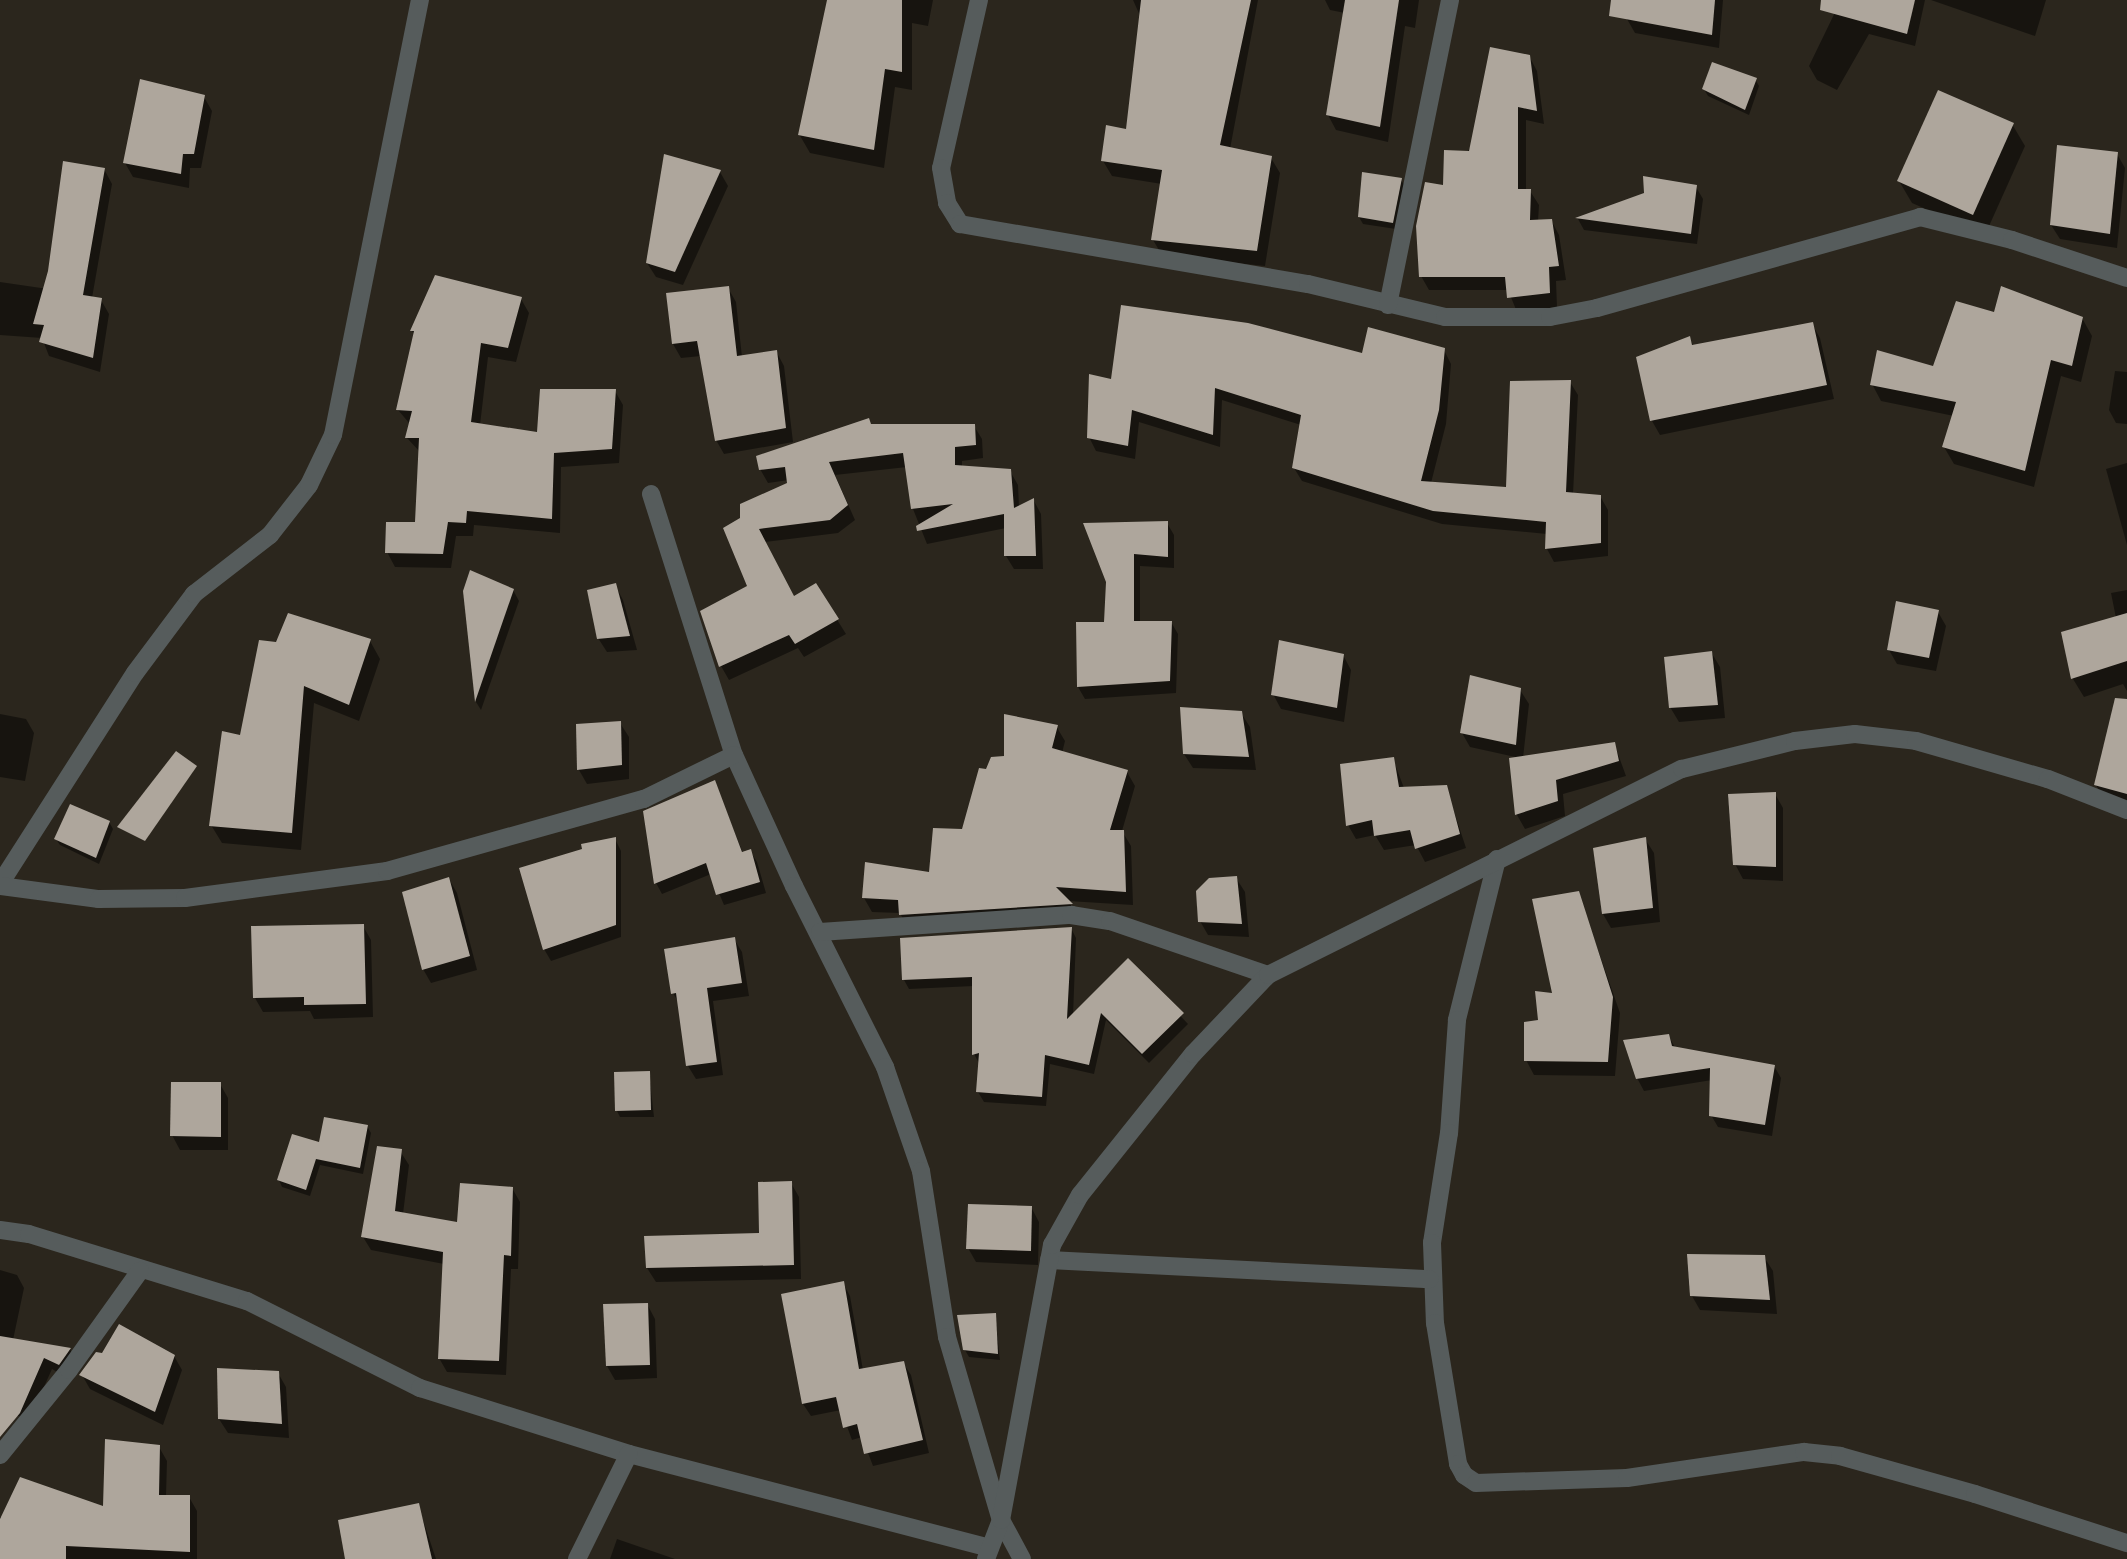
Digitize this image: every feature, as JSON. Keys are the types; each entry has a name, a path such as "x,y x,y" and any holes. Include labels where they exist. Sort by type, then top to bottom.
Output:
{"street":[{"path":"420,0 333,435 309,485 270,535 194,594 135,673 0,885 99,899 185,898 387,871 644,799 734,755"},
{"path":"979,0 942,168 947,203 960,225 1308,284 1445,317 1550,317 1597,308 1920,217 2012,240 2127,278"},
{"path":"1388,304 1450,0"},
{"path":"651,494 734,755 793,886 820,932 886,1068 921,1171 947,1337 1001,1520 1022,1559"},
{"path":"0,1230 29,1234 140,1271 247,1301 420,1388 629,1454 988,1554 1001,1520 1049,1260 1080,1195 1193,1054 1268,975 1682,769 1795,741 1855,734 1930,745 2048,779 2127,810"},
{"path":"1497,859 1457,1020 1449,1133 1430,1279 1458,1464 1464,1475 1476,1483 1627,1478 1804,1452 1840,1456 1975,1493 2127,1542"},
{"path":"820,932 1071,915 1110,921 1268,975"},
{"path":"1049,1260 1430,1279"},
{"path":"0,1455 69,1370 140,1271"},
{"path":"577,1559 629,1454"}],"building":[{"path":"827,0 902,0 902,72 885,69 874,150 798,135"},
{"path":"1141,0 1251,0 1220,145 1272,156 1257,251 1151,240 1162,170 1101,161 1106,125 1126,129"},
{"path":"1345,0 1399,0 1380,127 1326,115"},
{"path":"1611,0 1715,0 1712,35 1609,16"},
{"path":"1821,0 1915,0 1907,34 1820,10"},
{"path":"1490,47 1530,55 1537,111 1518,107 1518,189 1531,189 1530,220 1552,219 1559,266 1549,267 1550,293 1507,298 1505,277 1419,277 1416,226 1425,182 1443,185 1444,150 1469,151"},
{"path":"1712,62 1757,78 1745,110 1702,89"},
{"path":"140,79 205,95 194,154 183,154 181,174 123,163"},
{"path":"1938,90 2014,123 1973,215 1897,181"},
{"path":"2057,145 2118,152 2110,234 2050,225"},
{"path":"664,154 721,170 675,272 646,263"},
{"path":"63,161 105,168 83,295 102,298 93,358 39,342 44,325 33,324 48,271"},
{"path":"1362,172 1402,178 1393,223 1358,217"},
{"path":"1643,176 1697,185 1691,234 1575,218 1644,193"},
{"path":"435,275 522,297 508,348 481,343 471,422 537,432 540,389 616,389 612,449 554,453 552,519 467,511 466,523 448,522 443,554 385,553 386,522 415,522 419,438 405,438 412,411 396,410 414,331 410,331"},
{"path":"729,286 737,356 777,350 786,428 715,441 697,341 672,344 666,293"},
{"path":"2001,286 2083,317 2072,366 2051,360 2025,471 1942,447 1956,402 1870,385 1877,350 1933,366 1956,301 1994,312"},
{"path":"1121,305 1248,323 1362,353 1368,327 1445,348 1439,410 1421,481 1506,487 1510,381 1571,380 1566,492 1601,495 1601,543 1545,549 1546,522 1433,511 1292,468 1301,415 1215,388 1213,435 1132,410 1128,446 1087,438 1089,374 1111,379"},
{"path":"1813,322 1827,385 1650,421 1636,357 1690,336 1692,345"},
{"path":"869,418 871,424 975,424 976,445 955,447 955,465 1011,469 1014,508 1034,498 1036,556 1004,556 1004,514 917,531 916,526 953,504 911,509 903,453 829,462 848,505 830,520 759,529 794,596 816,583 839,619 795,644 789,635 719,667 700,611 747,586 723,528 740,518 740,504 787,483 785,467 759,470 756,456"},
{"path":"1168,521 1168,557 1134,554 1134,621 1172,621 1170,681 1077,687 1076,622 1104,622 1106,582 1083,523"},
{"path":"470,570 514,589 475,702 463,591"},
{"path":"616,583 630,636 597,639 587,590"},
{"path":"1896,601 1939,610 1929,658 1887,650"},
{"path":"288,613 371,639 349,705 304,686 292,833 209,826 222,731 240,735 259,640 276,642"},
{"path":"2127,613 2127,661 2071,679 2061,632"},
{"path":"1279,640 1344,654 1337,708 1271,695"},
{"path":"1712,651 1718,705 1669,708 1664,657"},
{"path":"1470,675 1521,688 1516,745 1460,733"},
{"path":"2115,698 2127,699 2127,794 2094,785"},
{"path":"1180,707 1242,711 1249,757 1183,754"},
{"path":"1004,714 1058,725 1052,748 1128,770 1110,830 1124,830 1126,892 1056,887 1073,904 899,915 898,900 862,898 865,862 929,872 933,828 962,829 979,768 986,769 991,757 1004,756"},
{"path":"621,721 622,765 577,770 576,724"},
{"path":"1615,742 1619,761 1556,780 1558,801 1515,815 1509,758"},
{"path":"176,751 197,766 145,841 117,827"},
{"path":"1394,757 1399,787 1447,785 1460,834 1415,849 1410,830 1374,836 1372,820 1346,826 1340,764"},
{"path":"715,780 742,852 751,849 760,882 716,895 706,863 654,884 643,811"},
{"path":"1776,792 1776,867 1733,865 1728,794"},
{"path":"70,804 110,821 96,858 54,839"},
{"path":"616,837 616,925 543,950 519,868 582,849 581,844"},
{"path":"1646,837 1653,908 1602,914 1593,848"},
{"path":"1237,876 1242,924 1198,922 1196,891 1209,878"},
{"path":"449,877 470,956 422,970 402,892"},
{"path":"1579,891 1613,997 1608,1062 1524,1061 1524,1022 1538,1020 1535,991 1552,993 1532,899"},
{"path":"364,924 366,1004 304,1005 304,997 253,998 251,926"},
{"path":"1072,927 1067,1019 1128,958 1184,1013 1142,1054 1101,1013 1089,1065 1045,1055 1042,1097 976,1092 979,1053 972,1055 972,977 902,980 900,938"},
{"path":"735,937 742,983 707,988 717,1062 686,1066 676,993 671,994 664,949"},
{"path":"1669,1034 1672,1046 1775,1065 1765,1125 1709,1116 1710,1068 1636,1079 1623,1040"},
{"path":"650,1071 651,1110 615,1111 614,1072"},
{"path":"171,1082 221,1082 221,1137 170,1136"},
{"path":"324,1117 368,1125 360,1168 316,1159 306,1190 277,1180 292,1134 319,1142"},
{"path":"377,1146 402,1149 395,1211 457,1222 460,1183 513,1187 511,1256 504,1255 499,1361 438,1359 443,1252 361,1237"},
{"path":"792,1181 794,1265 646,1268 644,1236 759,1233 758,1182"},
{"path":"968,1204 1032,1206 1031,1251 966,1249"},
{"path":"1687,1254 1765,1255 1770,1300 1690,1296"},
{"path":"844,1281 859,1369 904,1361 923,1440 864,1454 857,1424 843,1428 836,1397 802,1404 781,1294"},
{"path":"648,1303 650,1365 606,1366 603,1304"},
{"path":"996,1313 998,1354 963,1350 957,1315"},
{"path":"119,1324 175,1355 155,1412 79,1375 96,1352 102,1353"},
{"path":"0,1336 71,1348 59,1365 44,1358 20,1413 0,1437"},
{"path":"217,1368 279,1371 282,1424 218,1419"},
{"path":"105,1439 160,1445 159,1495 190,1495 190,1552 66,1546 66,1559 0,1559 0,1519 20,1477 103,1506"},
{"path":"419,1503 432,1559 345,1559 338,1520"}]}
